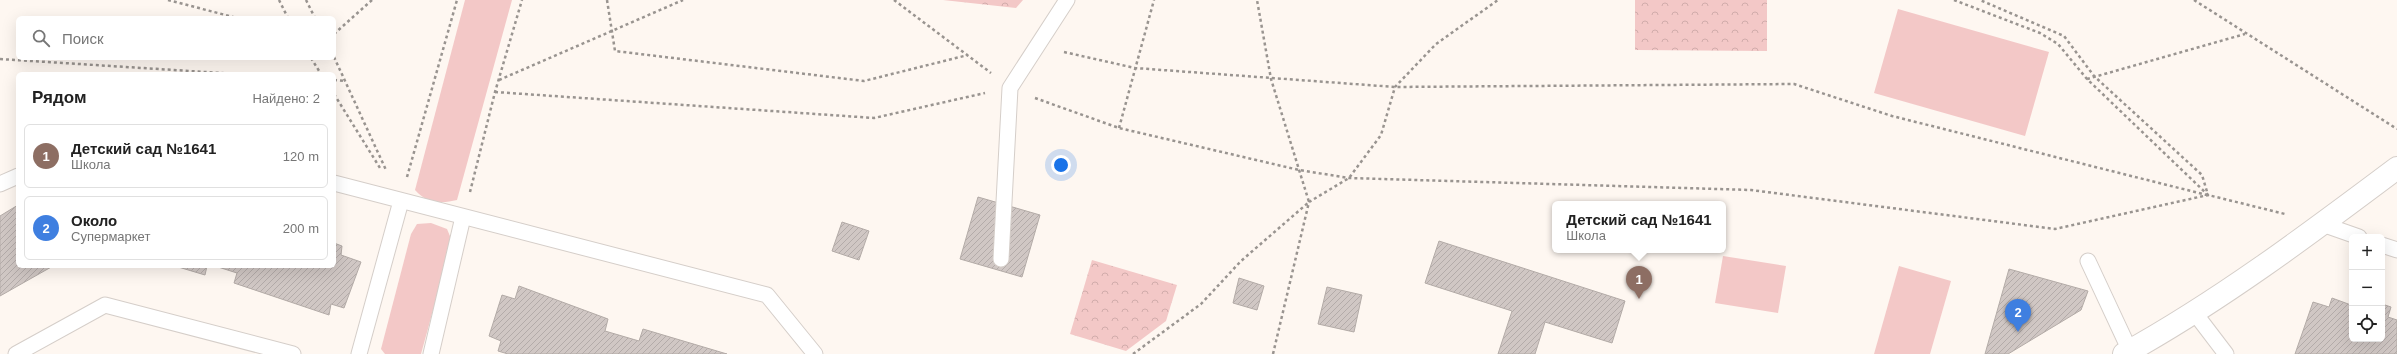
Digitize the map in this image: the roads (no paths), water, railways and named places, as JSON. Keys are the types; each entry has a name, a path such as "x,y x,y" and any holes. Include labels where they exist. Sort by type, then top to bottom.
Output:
{"street":[{"path":"2127,352 2194,312 2322,224 2397,168"}],"lane":[{"path":"1001,260 1010,88 1067,0"},
{"path":"0,184 16,177"},
{"path":"336,184 767,294 815,354"},
{"path":"359,354 401,201"},
{"path":"431,354 463,217"},
{"path":"2322,224 2350,234"},
{"path":"2385,246 2397,250"},
{"path":"2088,261 2127,352"},
{"path":"16,354 106,305 294,354"},
{"path":"2194,312 2226,354"}],"place":[{"name":"Детский сад №1641","path":"1639,299"},
{"name":"Около","path":"2018,332"}]}
